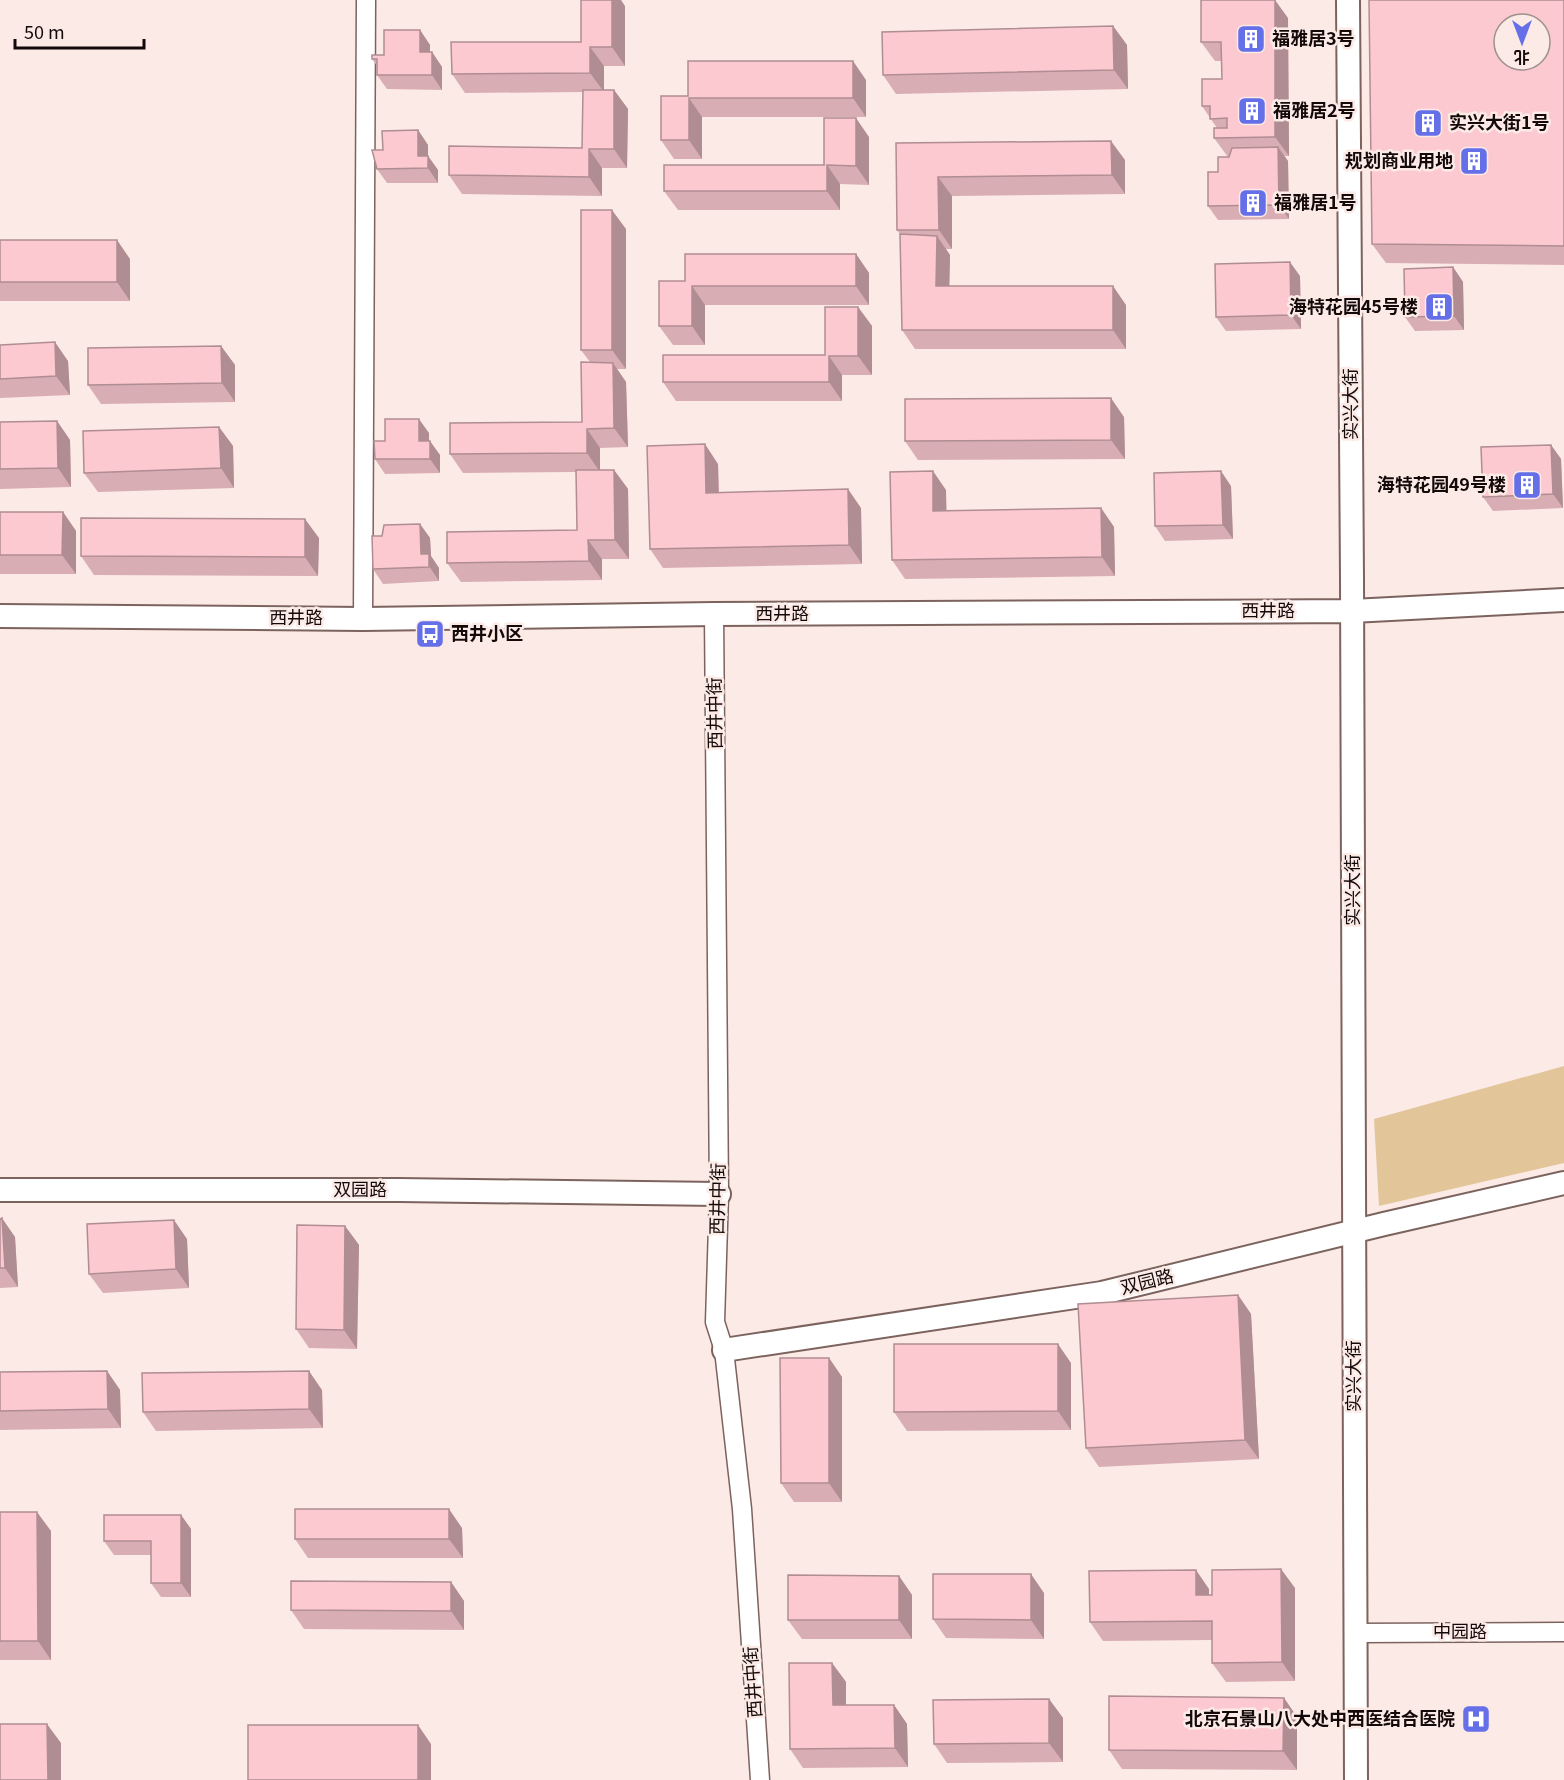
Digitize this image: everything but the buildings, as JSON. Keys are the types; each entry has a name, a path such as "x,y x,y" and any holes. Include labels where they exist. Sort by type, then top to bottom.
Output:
{"street":[{"path":"363,619 366,0"},
{"name":"实兴大街","path":"1348,0 1356,1780"},
{"name":"西井路","path":"0,616 363,619 714,614 1352,611 1564,600"},
{"name":"西井中街","path":"714,614 720,1194 715,1322 724,1350 742,1509 760,1780"},
{"name":"双园路","path":"724,1350 1102,1293 1354,1231 1564,1183"},
{"name":"双园路","path":"0,1190 399,1190 720,1194"},
{"name":"中园路","path":"1355,1633 1564,1632"}],"shaded area":[{"path":"1564,1066 1564,1163 1379,1206 1374,1119"}],"place":[{"name":"福雅居3号","path":"1251,39"},
{"name":"福雅居2号","path":"1252,111"},
{"name":"实兴大街1号","path":"1428,123"},
{"name":"规划商业用地","path":"1474,161"},
{"name":"福雅居1号","path":"1253,203"},
{"name":"海特花园45号楼","path":"1439,307"},
{"name":"海特花园49号楼","path":"1527,485"},
{"name":"西井小区","path":"430,634"},
{"name":"北京石景山八大处中西医结合医院","path":"1476,1719"}]}
